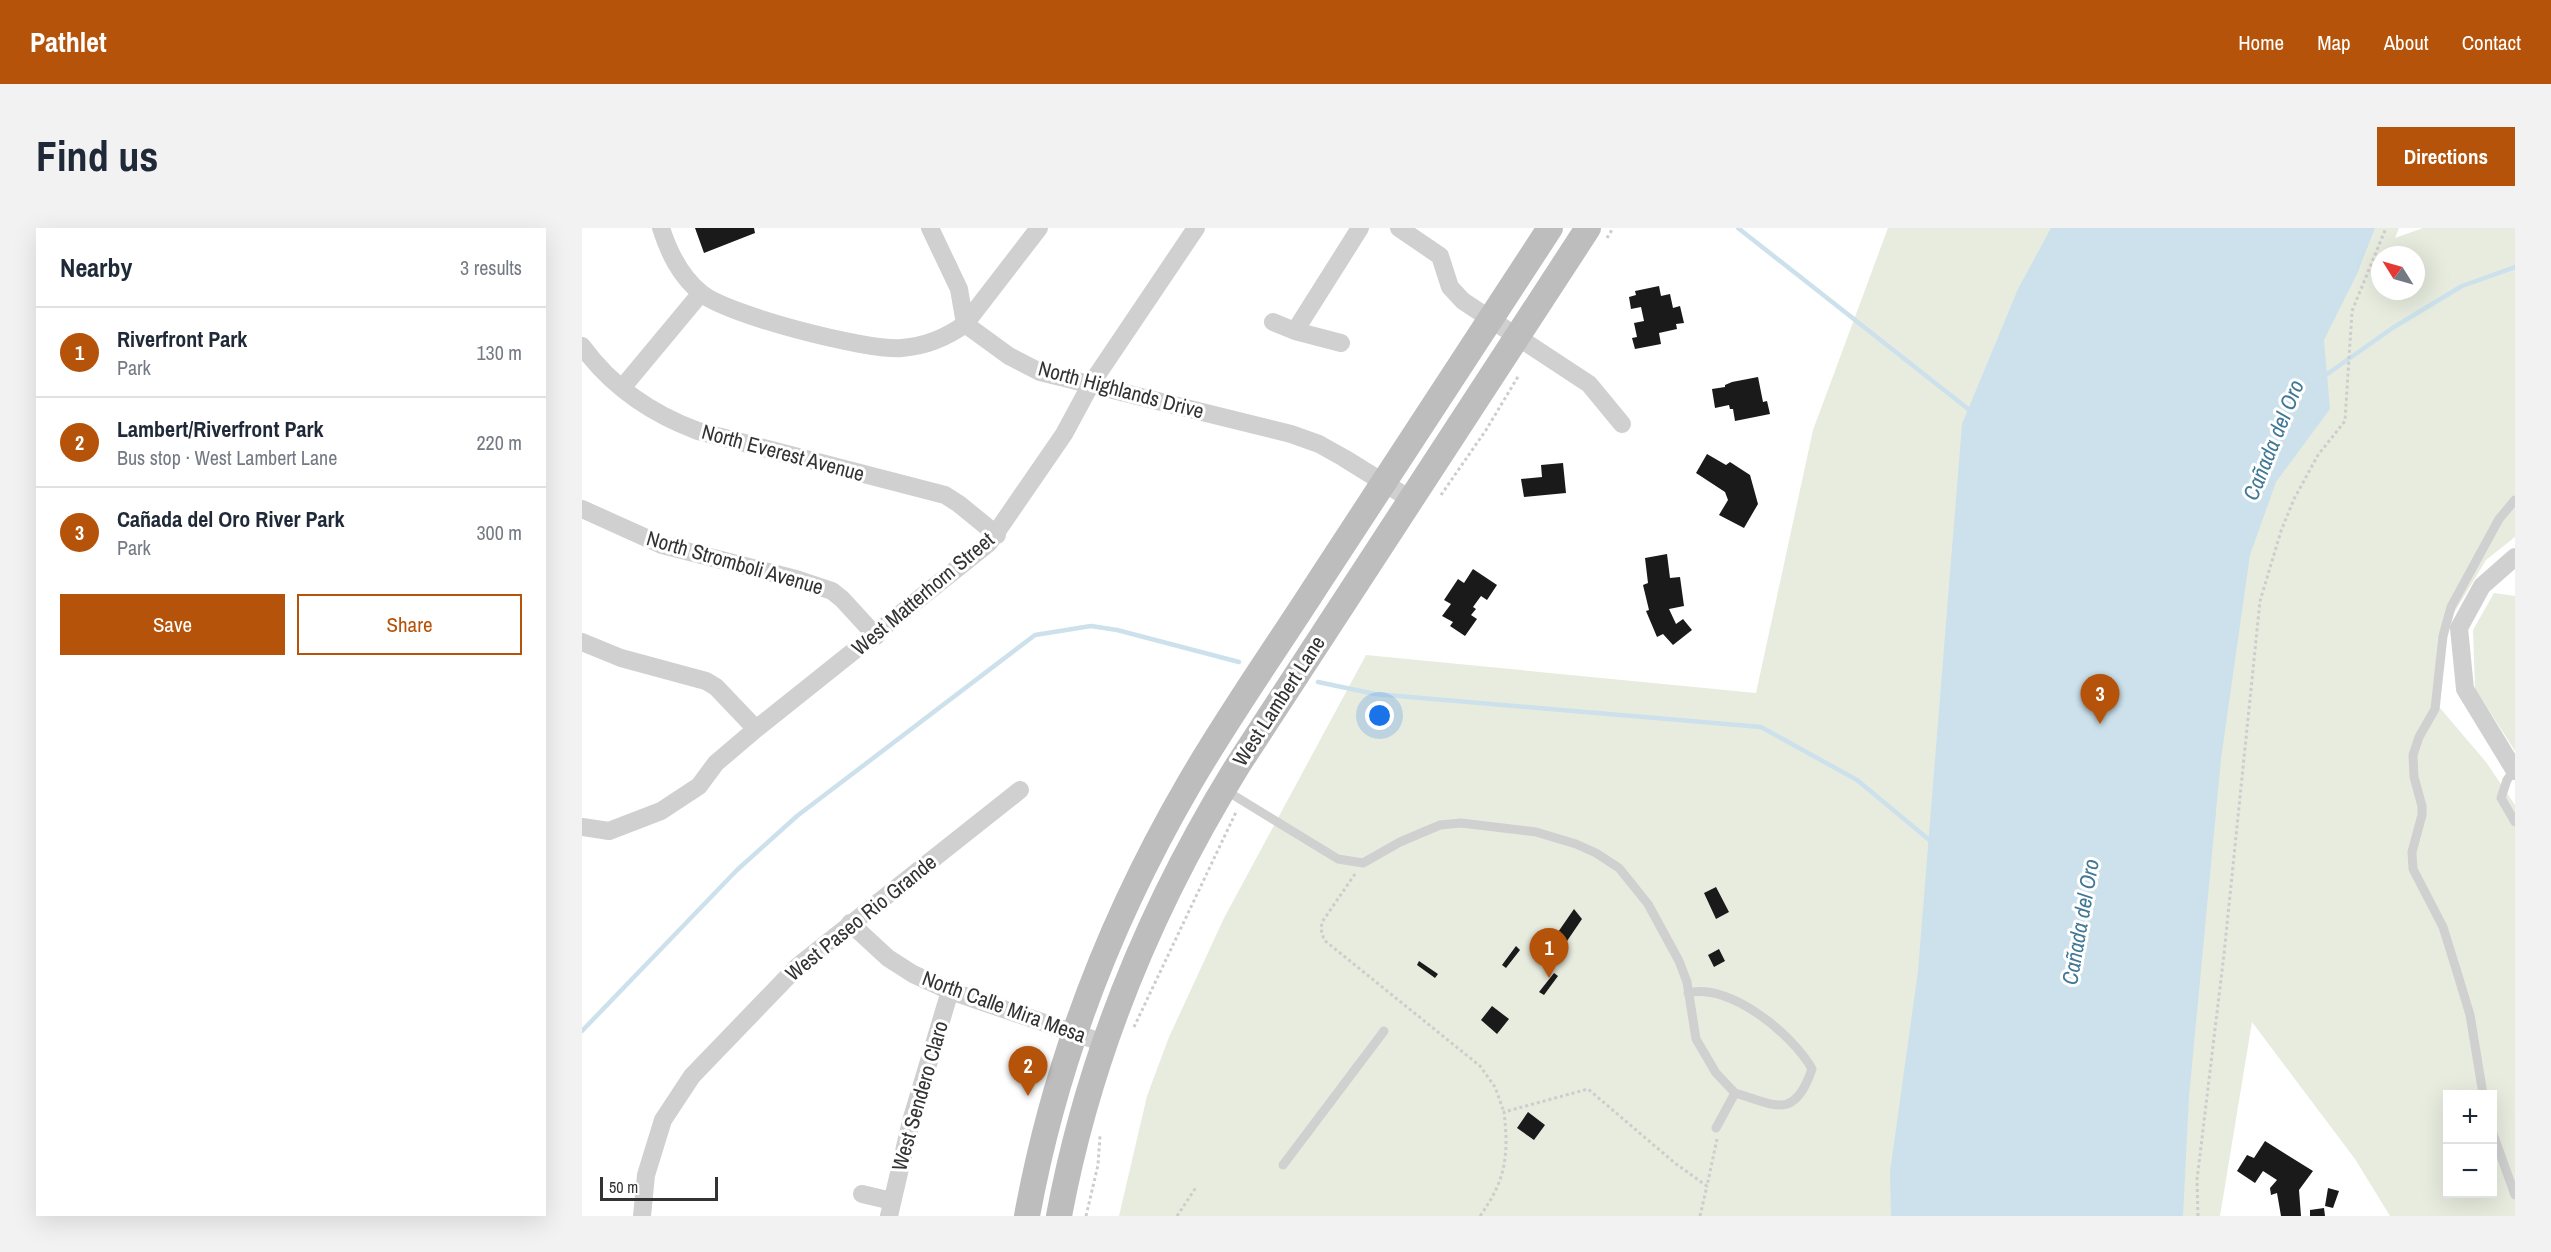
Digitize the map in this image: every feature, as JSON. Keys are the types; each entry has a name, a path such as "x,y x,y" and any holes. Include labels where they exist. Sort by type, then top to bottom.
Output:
{"main road":[{"name":"West Lambert Lane","path":"1027,1216 1049,1115 1074,1033 1122,913 1190,783 1550,228"},
{"name":"West Lambert Lane","path":"1059,1216 1079,1123 1104,1043 1151,926 1182,863 1230,798 1410,500 1588,228"}],"street":[{"path":"661,228 678,269 700,293 741,313 780,325 886,348 916,346 932,342 948,336 965,324 1039,228"},
{"path":"930,228 958,288 965,324"},
{"name":"West Matterhorn Street","path":"582,828 609,831 661,811 699,786 716,763 756,729 982,551 997,535 1064,434 1091,384 1196,228"},
{"path":"1295,331 1359,228"},
{"path":"1400,228 1440,256 1450,287 1455,294 1589,384 1622,424"},
{"path":"622,388 700,293"},
{"path":"1273,322 1295,331 1341,343"},
{"name":"North Highlands Drive","path":"965,324 1026,365 1054,376 1291,434 1319,444 1410,500"},
{"name":"North Everest Avenue","path":"582,346 592,361 622,388 666,418 698,431 945,495 997,535"},
{"name":"North Stromboli Avenue","path":"582,509 662,545 796,579 832,591 876,636"},
{"path":"2515,557 2482,586 2459,628 2464,689 2515,770"},
{"path":"582,642 621,658 706,681 716,687 756,729"},
{"name":"West Paseo Rio Grande","path":"642,1216 646,1175 663,1120 692,1076 798,966 1020,790"},
{"name":"North Calle Mira Mesa","path":"850,923 900,967 950,991 1104,1043"},
{"name":"West Sendero Claro","path":"862,1194 890,1209 911,1121 950,991"}],"lane":[{"path":"2482,1090 2470,1015 2443,927 2413,869 2412,852 2422,815 2422,806 2414,777 2413,755 2435,710 2443,636 2451,607 2499,519 2515,500"},
{"path":"2515,770 2507,780 2501,798 2515,822"},
{"path":"1230,798 1338,859 1363,863 1400,842 1440,825 1461,823 1495,825 1536,832 1576,844 1596,853 1618,868 1648,904 1679,961 1688,993 1696,1039 1716,1073 1735,1093 1778,1107 1788,1103 1807,1083 1812,1069 1788,1038 1729,997 1711,993 1688,993"},
{"path":"1282,1165 1384,1031"},
{"path":"1716,1128 1735,1093"},
{"path":"2497,1143 2515,1195"}],"path":[{"path":"2198,1216 2197,1179 2260,601 2281,531 2295,499 2318,455 2341,426 2345,415 2352,311 2386,228"},
{"path":"1135,1025 1230,798"},
{"path":"1363,863 1322,922 1324,940 1480,1066 1495,1087 1504,1112 1508,1141 1504,1170 1493,1197 1480,1216"},
{"path":"1504,1112 1588,1089 1677,1164 1707,1186"},
{"path":"1700,1216 1713,1151 1720,1130 1716,1128"},
{"path":"1086,1216 1098,1165 1101,1131"},
{"path":"1177,1216 1197,1186"}],"shaded area":[{"path":"1888,228 2399,228 2395,238 2423,228 2515,228 2515,537 2486,560 2443,631 2440,708 2486,762 2515,805 2515,1216 2390,1216 2355,1159 2252,1022 2220,1216 1119,1216 1147,1096 1169,1037 1224,918 1366,655 1756,693 1813,430"},
{"path":"2494,593 2515,596 2515,751 2475,689 2473,630"}],"water":[{"name":"Cañada del Oro","path":"2051,228 2375,228 2357,274 2324,340 2330,409 2276,482 2250,555 2221,759 2189,1097 2183,1216 1891,1216 1890,1172 1918,971 1962,424 2018,289"}],"building":[{"path":"695,228 754,228 755,233 704,253"},
{"path":"1659,286 1661,296 1670,294 1673,308 1680,306 1684,323 1676,324 1677,329 1659,333 1661,344 1635,349 1632,338 1637,337 1634,323 1644,321 1641,307 1631,309 1629,297 1636,295 1635,291"},
{"path":"1758,377 1763,402 1767,401 1770,414 1735,421 1733,409 1730,409 1729,405 1715,408 1712,389"},
{"path":"1707,454 1726,465 1730,462 1750,475 1758,504 1744,528 1719,515 1728,500 1725,492 1696,473"},
{"path":"1563,463 1566,493 1524,497 1521,479 1542,477 1541,465"},
{"path":"1667,554 1670,578 1680,577 1684,606 1669,609 1676,624 1683,619 1692,630 1673,645 1663,634 1657,637 1646,611 1649,610 1643,585 1648,583 1645,558"},
{"path":"1473,569 1497,585 1487,600 1481,596 1473,607 1476,609 1471,615 1477,619 1465,636 1450,626 1453,622 1442,616 1451,604 1444,600 1458,579 1464,583"},
{"path":"1716,887 1729,912 1716,919 1704,893"},
{"path":"1574,909 1582,919 1548,969 1538,961"},
{"path":"1516,946 1520,950 1506,968 1502,965"},
{"path":"1719,949 1725,961 1714,967 1708,955"},
{"path":"1419,961 1438,974 1435,978 1417,965"},
{"path":"1554,973 1558,976 1544,995 1539,992"},
{"path":"1492,1006 1509,1019 1497,1034 1481,1020"},
{"path":"1528,1112 1545,1125 1534,1140 1517,1128"},
{"path":"2265,1141 2313,1171 2299,1190 2301,1216 2281,1216 2277,1193 2271,1195 2270,1188 2277,1180 2263,1171 2255,1183 2237,1171 2247,1155 2254,1158"},
{"path":"2328,1188 2339,1191 2333,1208 2325,1206"},
{"path":"2324,1208 2325,1216 2310,1216 2310,1210"}],"waterway":[{"path":"1738,228 1972,412"},
{"path":"2323,377 2394,327 2462,286 2515,267"},
{"path":"582,1031 737,870 797,816 1035,635 1091,626 1117,630 1239,662"},
{"path":"1318,682 1375,694 1761,727 1857,780 1933,843"}],"place":[{"name":"Cañada del Oro River Park","path":"2100,724"},
{"name":"Riverfront Park","path":"1549,978"},
{"name":"Lambert/Riverfront Park","path":"1028,1096"}]}
